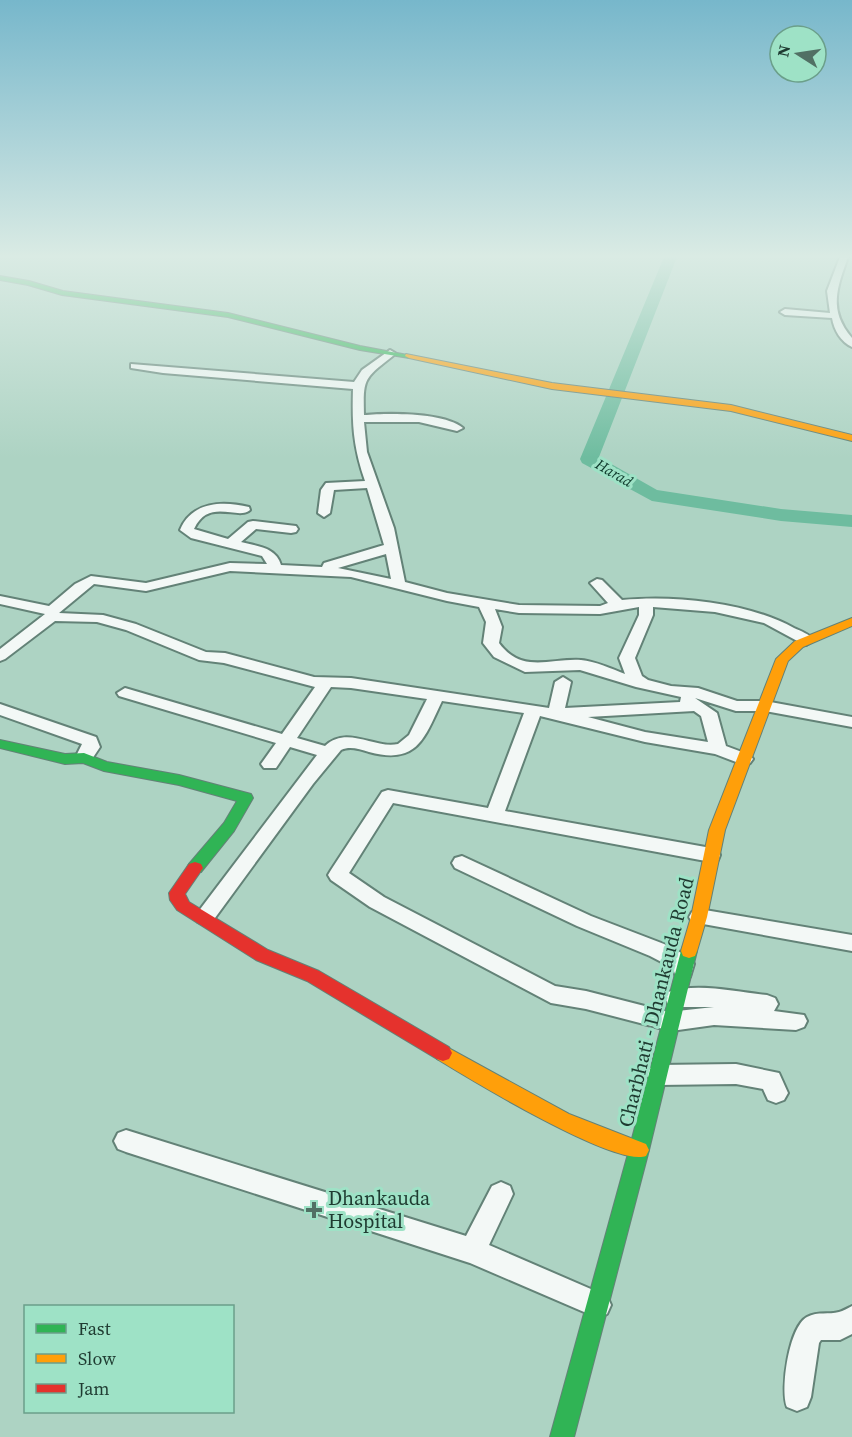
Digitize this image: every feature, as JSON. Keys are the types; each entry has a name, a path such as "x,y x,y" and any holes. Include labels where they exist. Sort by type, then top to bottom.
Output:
{"street":[{"path":"267,324 390,353 552,386 730,408 852,438"},
{"path":"838,324 838,328 852,344"},
{"path":"390,353 366,372 358,386 358,419 361,452 391,547 399,585"},
{"path":"135,366 195,374 358,386"},
{"path":"358,419 409,416 438,421 457,428"},
{"path":"324,513 327,490 330,486 371,484"},
{"path":"244,510 216,507 194,519 187,527 189,532 196,535 267,553 272,557 276,570"},
{"path":"232,543 254,525 291,529"},
{"path":"313,570 368,556 391,547"},
{"path":"3,652 91,580 146,587 230,567 351,573 484,604 519,609 600,610 618,605 646,602 715,608 769,620 806,640"},
{"path":"597,584 618,605"},
{"path":"0,600 52,614 98,618 131,627 204,657 225,658 325,684 351,683 436,697 534,709 645,737 718,749 744,759"},
{"path":"646,602 646,615 627,658 635,678 648,685 698,693 736,706 765,706 852,722"},
{"path":"484,604 490,611 496,633 491,643 499,654 511,662 531,669 581,664 678,695 709,713 718,749"},
{"name":"Charbhati - Dhankauda Road","path":"562,1437 699,917 717,830 782,659 806,640 852,622"},
{"path":"556,714 563,682"},
{"path":"270,764 325,684"},
{"path":"125,693 329,753"},
{"path":"205,917 258,849 299,789 329,753 342,742 355,743 378,750 395,750 406,747 414,740 436,697"},
{"path":"556,714 702,708 724,702"},
{"path":"0,709 90,741 91,747 84,758"},
{"path":"495,814 534,709"},
{"path":"0,744 65,759 84,758 104,766 179,780 246,798 229,827 177,893 178,900 183,906 205,917 262,955 313,976 543,1112 613,1142 639,1150"},
{"path":"711,855 388,796 338,875 377,902 551,994 586,1000 671,1021 714,1016 796,1021"},
{"path":"462,863 584,921 684,964 679,988 702,998 767,1004"},
{"path":"699,917 852,944"},
{"path":"658,1075 736,1074 771,1080 776,1093"},
{"path":"126,1141 472,1251 598,1305"},
{"path":"472,1251 501,1194"},
{"path":"797,1397 804,1345 809,1333 815,1327 840,1326 852,1320"}],"waterway":[{"name":"Harad","path":"644,324 589,459 652,495 781,515 852,521"}],"traffic: fast":[{"path":"264,324 360,348 409,356"},
{"path":"0,744 65,759 84,758 104,766 179,780 246,798 229,827 195,868"},
{"path":"562,1437 639,1150 689,951"}],"traffic: slow":[{"path":"409,356 552,386 731,408 852,438"},
{"path":"689,951 699,917 717,830 782,659 799,644 852,622"},
{"path":"443,1053 562,1120 639,1150"}],"traffic: jam":[{"path":"195,868 177,893 178,900 183,906 262,955 313,976 443,1053"}],"place":[{"name":"Dhankauda Hospital","path":"314,1210"}]}
